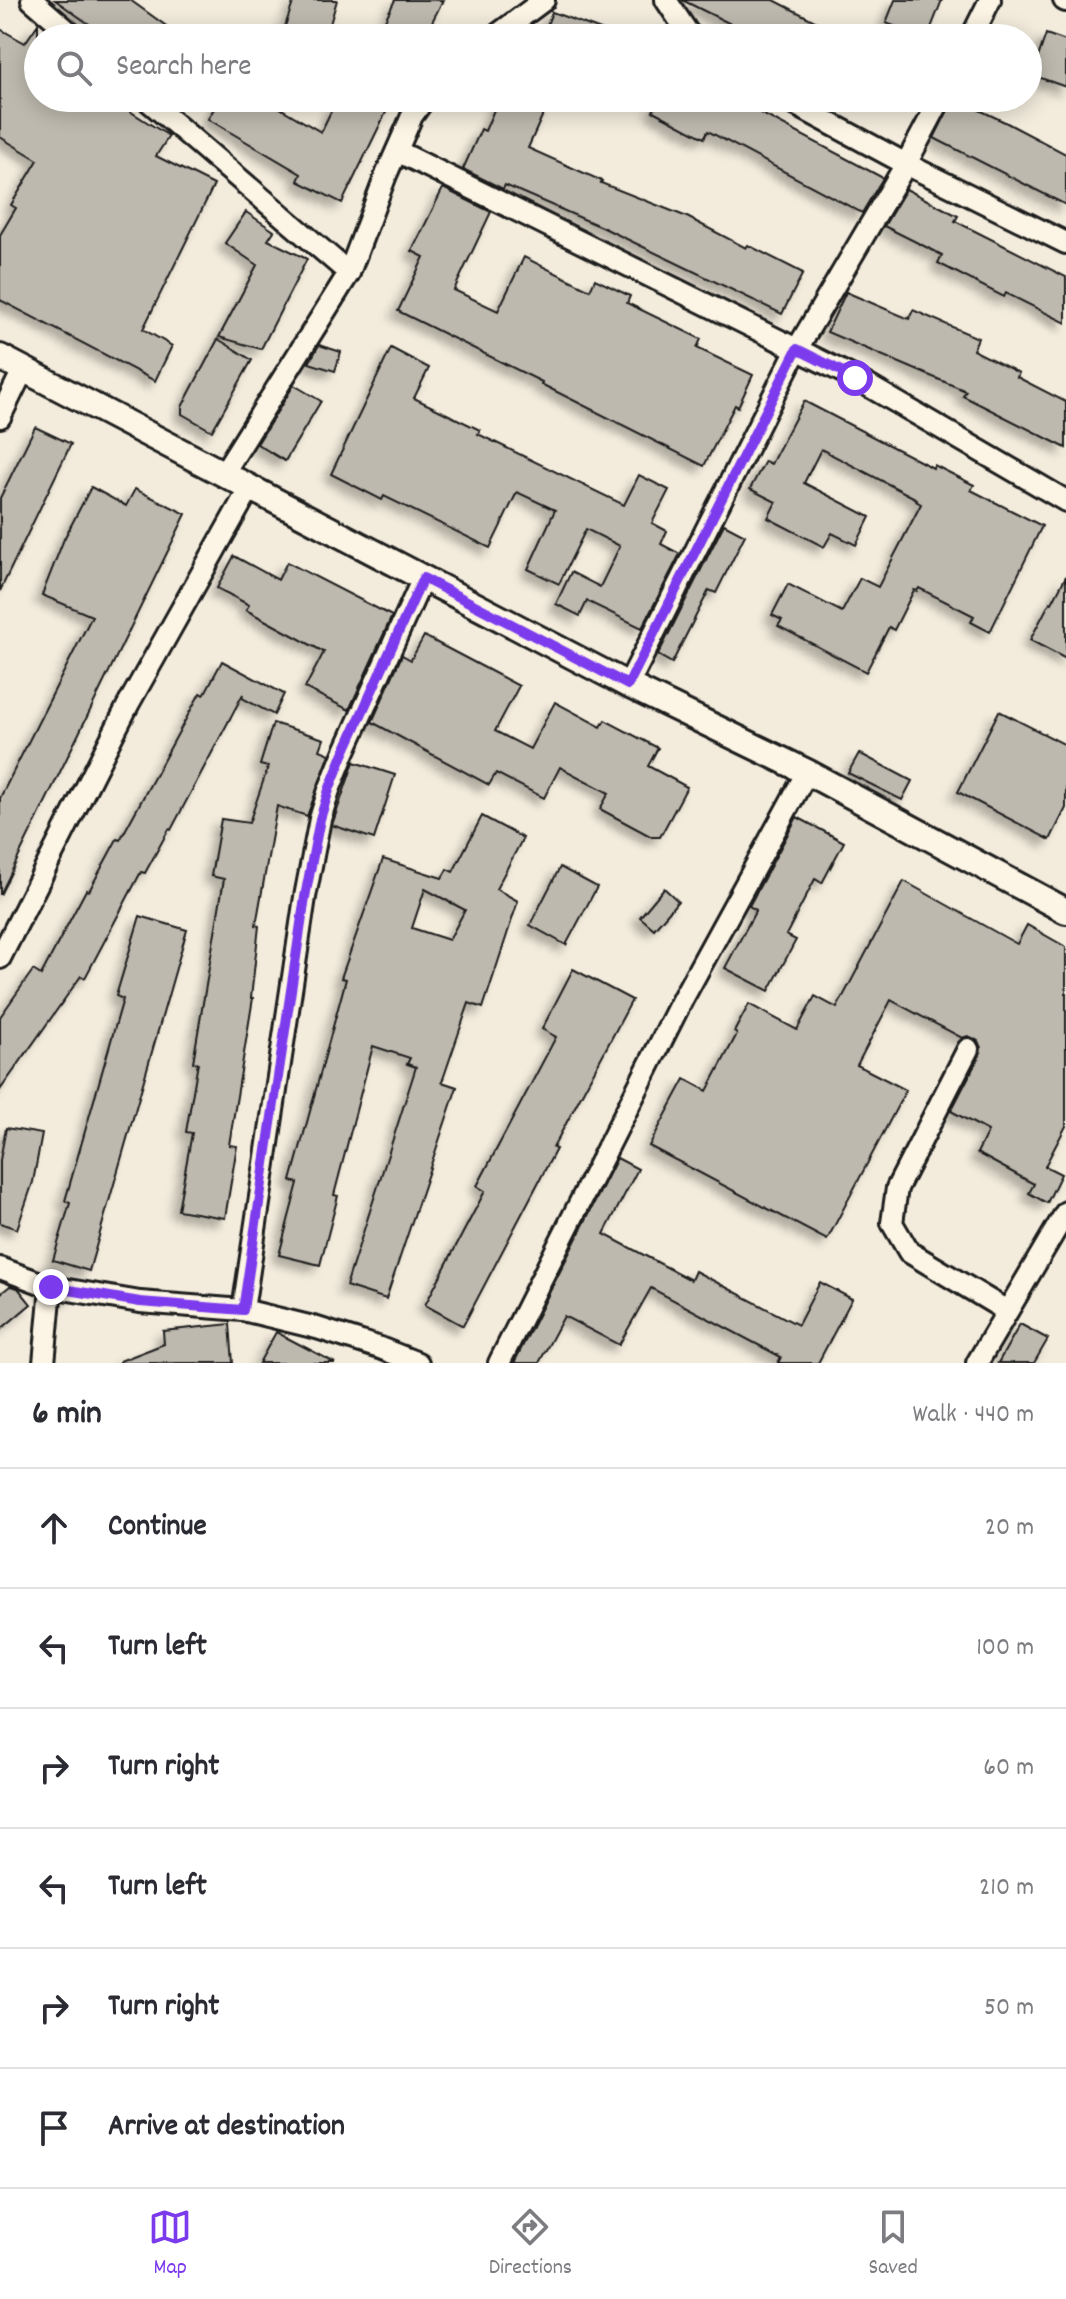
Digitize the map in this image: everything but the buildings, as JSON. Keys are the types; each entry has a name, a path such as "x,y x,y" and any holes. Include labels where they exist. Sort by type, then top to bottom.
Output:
{"street":[{"path":"32,0 60,24"},
{"path":"512,24 544,0"},
{"path":"667,0 682,24"},
{"path":"978,24 990,0"},
{"path":"161,112 349,273"},
{"path":"223,474 349,273 415,112"},
{"path":"809,112 1066,243"},
{"path":"628,685 797,349 934,112"},
{"path":"397,151 855,378 1066,501"},
{"path":"0,357 628,685 807,772 1066,911"},
{"path":"0,417 24,368"},
{"path":"0,958 129,703 249,489"},
{"path":"243,1310 320,819 333,778 423,578"},
{"path":"499,1363 683,998 807,772"},
{"path":"968,1049 897,1188 892,1223 909,1252 1007,1311"},
{"path":"977,1363 1066,1212"},
{"path":"0,1268 51,1287 140,1302 243,1310 317,1328 418,1363"},
{"path":"44,1363 51,1287"}],"route":[{"path":"51,1287 140,1302 243,1310 305,897 320,819 343,755 423,578 628,685 797,349 855,378"}]}
